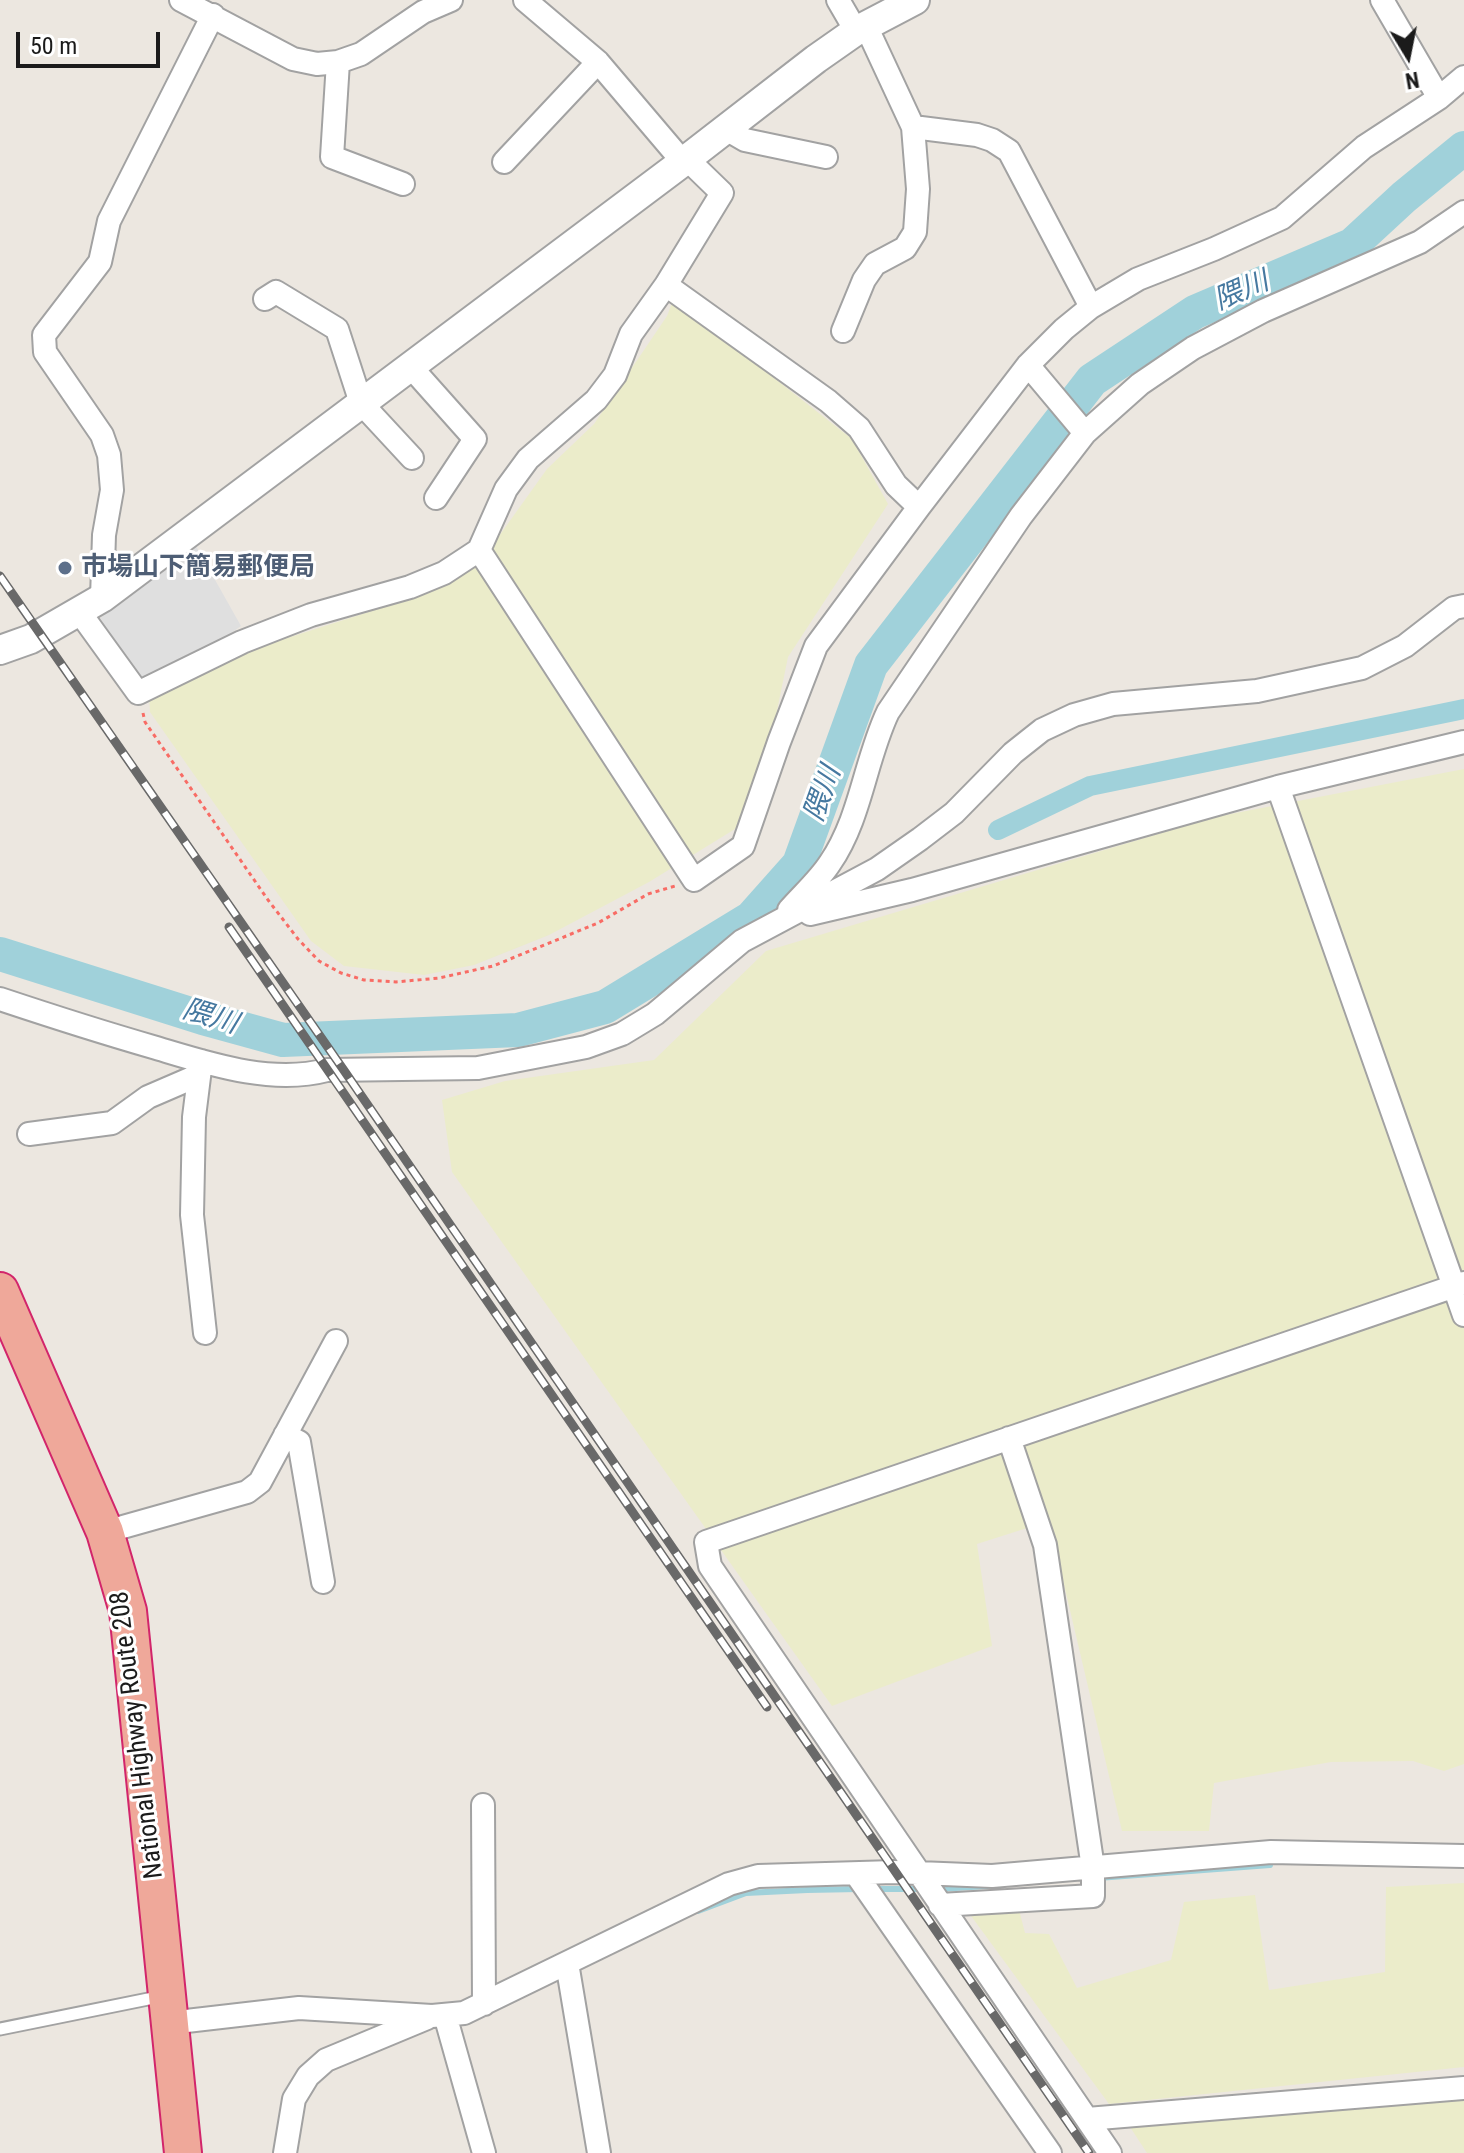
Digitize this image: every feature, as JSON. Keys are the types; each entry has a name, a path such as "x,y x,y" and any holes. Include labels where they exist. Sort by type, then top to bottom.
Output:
{"highway":[{"name":"National Highway Route 208","path":"0,1291 105,1532 128,1611 183,2153"}],"street":[{"path":"181,0 207,9 293,59 317,64 338,62 361,54 423,12 451,0"},
{"path":"207,9 109,221 100,262 44,335 45,352 102,435 109,455 112,490 90,604 138,693 242,642 311,615 410,587 444,573 479,550 506,489 528,459 596,400 615,375 631,334 666,285 722,193 685,160 598,62 525,0"},
{"path":"838,0 861,28 913,127 918,189 915,232 905,248 875,264 864,280 843,331"},
{"path":"0,650 31,639 90,604 861,28 915,0"},
{"path":"1382,0 1439,98"},
{"path":"338,62 332,157 403,184"},
{"path":"504,162 598,62"},
{"path":"479,550 694,880 743,846 816,646 1028,365 1091,307 1138,279 1282,218 1364,147 1439,98 1464,77"},
{"path":"913,127 977,135 1009,151 1091,307"},
{"path":"726,129 745,140 826,157"},
{"path":"778,922 830,864 843,840 876,737 888,712 1080,427 1193,348 1263,311 1420,242 1464,212"},
{"path":"666,285 828,401 859,428 896,485 919,507"},
{"path":"265,299 276,292 337,329 361,403 412,458"},
{"path":"1028,365 1080,427"},
{"path":"410,366 475,439 436,498"},
{"path":"0,999 200,1068 310,1075 335,1070 478,1068 586,1047 622,1034 655,1014 742,941 877,869 954,813 1013,753 1042,730 1074,715 1113,704 1257,691 1362,668 1405,646 1454,608 1464,606"},
{"path":"778,922 912,890 1278,787 1464,742"},
{"path":"1278,787 1459,1285 1464,1315"},
{"path":"29,1134 112,1123 148,1097 200,1068"},
{"path":"200,1068 194,1117 192,1215 205,1333"},
{"path":"1110,2153 710,1566 706,1542 1459,1285"},
{"path":"105,1532 247,1492 260,1482 336,1341"},
{"path":"285,1435 299,1442 323,1582"},
{"path":"940,1905 1093,1896 1093,1868 1045,1545 1009,1438"},
{"path":"483,1805 484,2004"},
{"path":"168,2009 299,2008 438,2016 464,2013 729,1884 758,1876 894,1872 992,1876 1271,1852 1464,1856"},
{"path":"856,1874 1050,2152"},
{"path":"567,1963 599,2153"},
{"path":"285,2153 294,2099 308,2076 326,2060 438,2016"},
{"path":"438,2016 484,2153"},
{"path":"1087,2119 1464,2088"},
{"path":"1036,2153 1050,2152"}],"lane":[{"path":"0,2029 168,2009"}],"path":[{"path":"138,693 145,722 268,900 319,961 341,973 364,980 396,982 439,978 493,966 598,923 648,894 694,880"}],"green space":[{"path":"672,303 705,324 852,439 888,504 788,657 763,779 735,829 649,882 549,935 474,965 424,975 344,966 311,941 150,712 149,696 256,648 403,601 466,564 499,536 547,469 594,424 667,316"},
{"path":"1464,769 1464,1764 1444,1771 1413,1761 1331,1762 1214,1783 1209,1831 1122,1831 1049,1521 977,1544 992,1646 832,1706 452,1172 442,1100 505,1081 654,1060 766,951 1215,817"},
{"path":"1464,1883 1464,2067 1109,2104 966,1909 1018,1906 1025,1933 1049,1934 1077,1988 1171,1960 1184,1902 1255,1895 1269,1990 1385,1972 1386,1887"},
{"path":"1464,2098 1464,2153 1147,2153 1130,2127"}],"shaded area":[{"path":"196,546 241,626 202,654 163,671 133,677 100,618"}],"waterway":[{"name":"隈川","path":"0,954 283,1040 518,1030 605,1007 751,918 799,864 871,665 1092,380 1195,312 1352,245 1464,148"},
{"path":"998,830 1090,786 1464,709"},
{"path":"1098,1878 1270,1865"},
{"path":"939,1889 987,1886"},
{"path":"698,1911 746,1893 859,1889"},
{"path":"875,1889 923,1889"}],"railway":[{"path":"0,576 1089,2153"},
{"path":"229,927 767,1707"}],"place":[{"name":"市場山下簡易郵便局","path":"65,568"}]}
